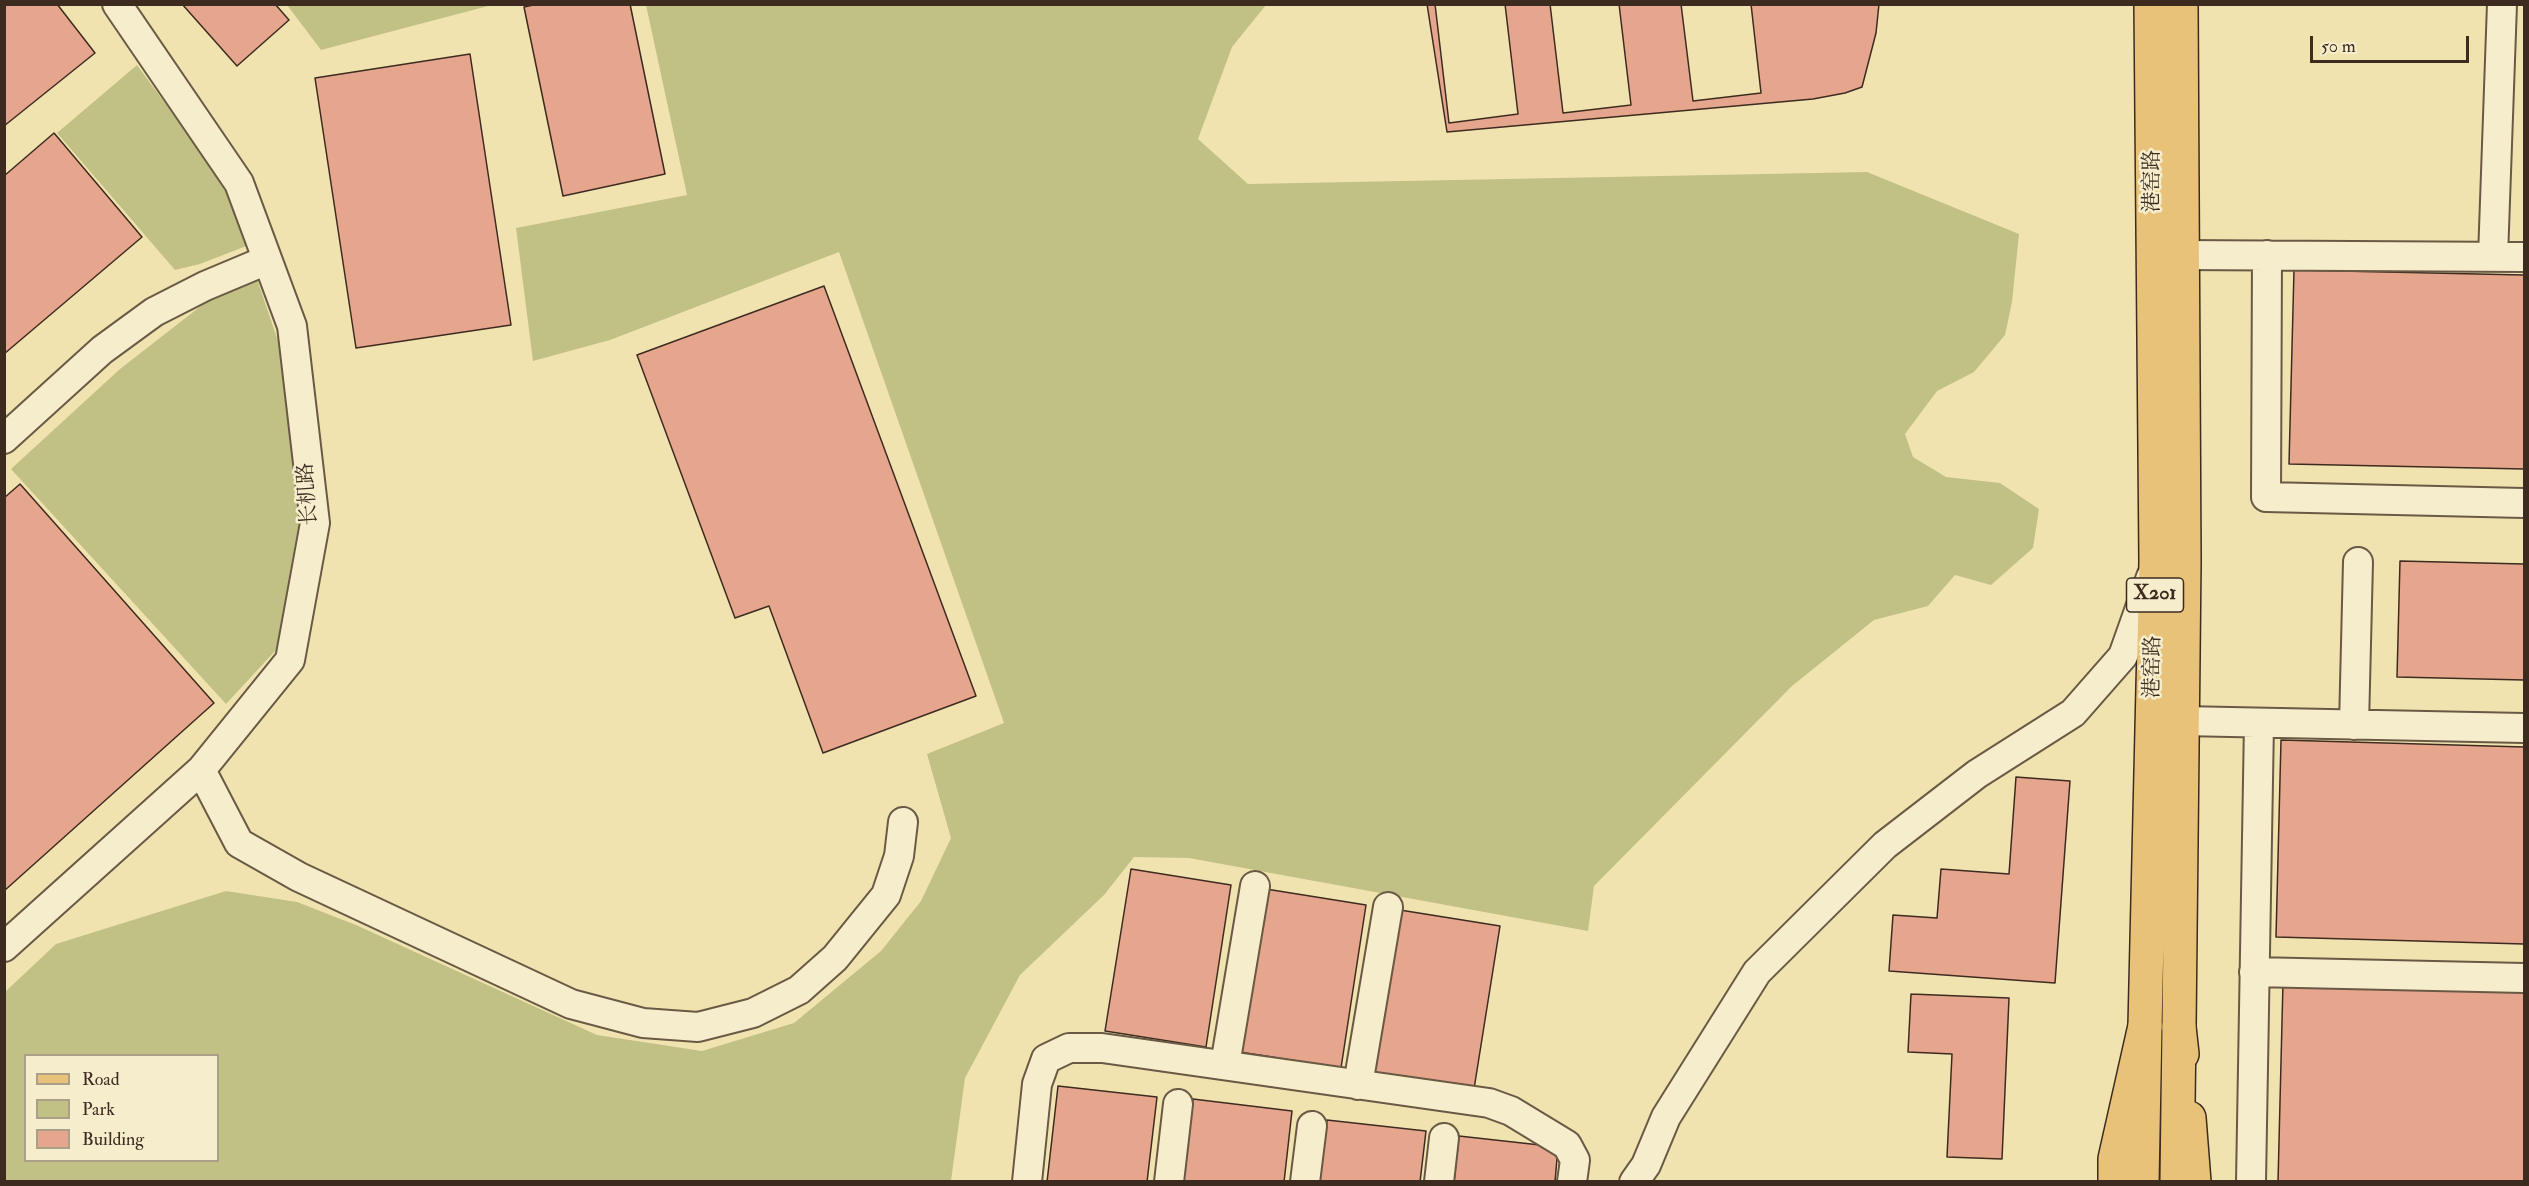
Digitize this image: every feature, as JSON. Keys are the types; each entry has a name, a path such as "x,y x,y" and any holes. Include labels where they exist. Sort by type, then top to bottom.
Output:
{"main road":[{"name":"港窑路","path":"2115,1182 2115,1159 2145,1026 2156,561 2151,4"},
{"name":"港窑路","path":"2181,4 2184,561 2179,1027 2194,1182"},
{"path":"2142,1182 2145,1026"},
{"path":"2177,1182 2179,1027"}],"street":[{"name":"长机路","path":"4,947 201,770 290,660 315,523 292,326 239,183 117,4"},
{"path":"2493,257 2502,4"},
{"path":"2181,255 2524,257"},
{"path":"2267,255 2266,497 2524,503"},
{"path":"4,439 102,350 154,312 205,286 267,260"},
{"path":"1634,1182 1646,1165 1666,1117 1757,972 1885,845 1977,774 2073,713 2122,656 2156,561"},
{"path":"2354,725 2358,562"},
{"path":"2182,721 2524,728"},
{"path":"2251,1182 2259,723"},
{"path":"201,770 239,843 299,877 571,1004 643,1023 698,1027 753,1012 799,990 835,958 886,895 899,856 903,822"},
{"path":"1225,1065 1255,886"},
{"path":"1358,1085 1388,906"},
{"path":"2254,972 2524,978"},
{"path":"1027,1182 1037,1084 1046,1059 1069,1048 1102,1048 1489,1103 1511,1112 1567,1145 1575,1160 1572,1182"},
{"path":"1169,1182 1178,1104"},
{"path":"1305,1182 1312,1126"},
{"path":"1439,1182 1444,1138"}],"green space":[{"path":"287,5 492,5 321,50"},
{"path":"646,5 1266,5 1232,47 1198,139 1248,184 1867,172 2019,234 2012,302 2005,335 1974,372 1937,391 1905,434 1913,457 1946,477 2000,483 2039,509 2033,548 1991,585 1955,575 1928,606 1874,620 1792,686 1594,886 1588,931 1189,858 1134,857 1104,895 1020,975 965,1078 951,1181 5,1182 5,992 56,944 226,891 297,902 356,925 597,1035 702,1051 794,1023 881,951 921,901 951,838 927,754 1004,723 839,252 610,340 533,361 516,228 687,195"},
{"path":"137,65 226,186 249,245 200,264 175,270 57,133"},
{"path":"257,279 278,341 300,517 276,650 226,704 11,469 120,369 206,302"}],"building":[{"path":"4,4 57,4 95,53 4,126"},
{"path":"182,4 275,4 289,20 237,66"},
{"path":"538,4 630,4 665,174 563,196 524,7"},
{"path":"1427,4 1879,4 1876,33 1862,87 1845,93 1813,99 1447,132"},
{"path":"1435,4 1505,4 1518,114 1449,123"},
{"path":"1550,4 1619,4 1631,105 1563,113"},
{"path":"1681,4 1751,4 1761,93 1693,101"},
{"path":"470,54 511,325 356,348 315,78"},
{"path":"54,133 142,237 4,354 4,176"},
{"path":"2294,270 2524,275 2524,469 2289,464"},
{"path":"824,286 976,696 823,753 769,606 735,618 637,355"},
{"path":"20,484 214,703 4,891 4,498"},
{"path":"2400,561 2524,564 2524,680 2397,677"},
{"path":"2281,740 2524,747 2524,944 2276,937"},
{"path":"2016,777 2070,781 2055,983 1889,971 1893,915 1937,918 1941,869 2009,874"},
{"path":"1131,869 1231,885 1206,1047 1105,1031"},
{"path":"1266,889 1366,905 1341,1068 1240,1052"},
{"path":"1400,910 1500,926 1474,1089 1374,1073"},
{"path":"2283,982 2524,988 2524,1182 2278,1182"},
{"path":"1911,994 2009,998 2002,1159 1947,1157 1952,1054 1908,1052"},
{"path":"1058,1086 1157,1097 1147,1182 1047,1182"},
{"path":"1193,1099 1292,1111 1284,1182 1183,1182"},
{"path":"1327,1120 1426,1131 1420,1182 1320,1182"},
{"path":"1459,1136 1558,1147 1555,1182 1454,1182"}]}
